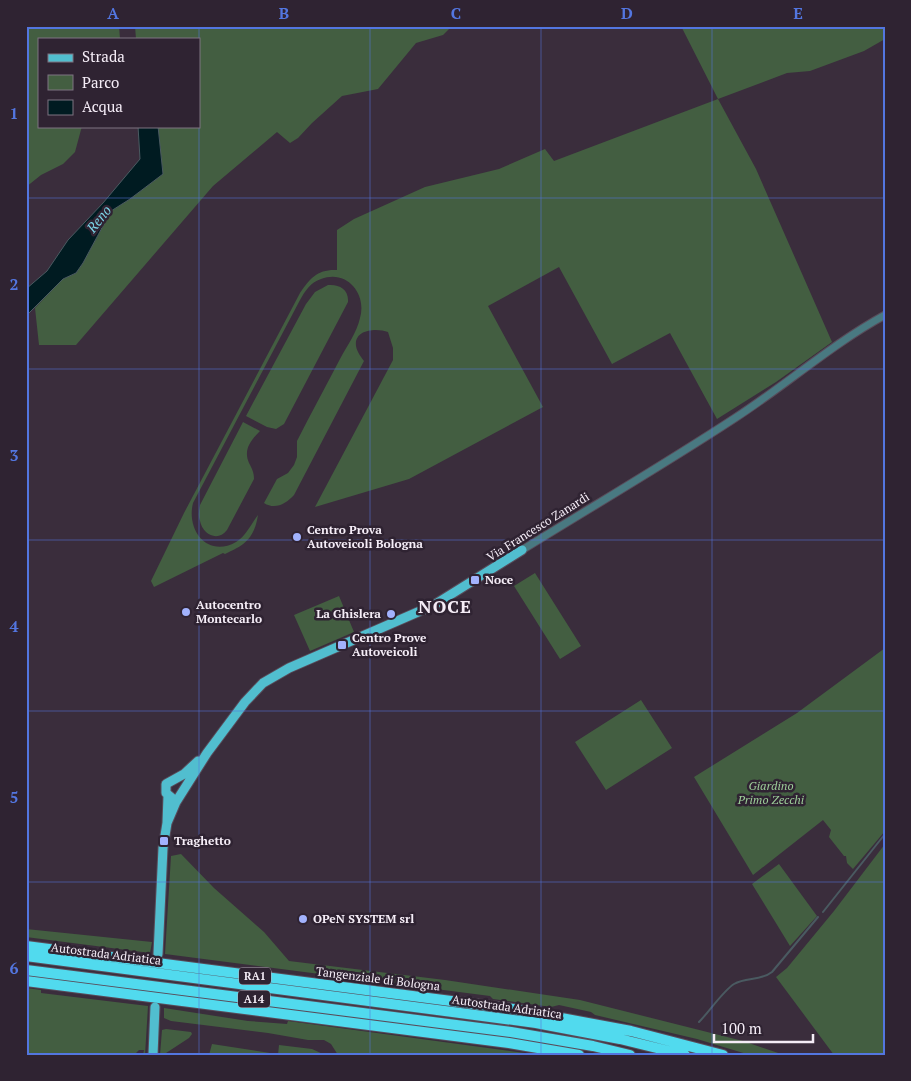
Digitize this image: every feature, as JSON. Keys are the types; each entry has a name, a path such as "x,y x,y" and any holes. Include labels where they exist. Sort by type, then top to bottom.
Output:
{"highway":[{"name":"Tangenziale di Bologna","path":"26,946 530,1011 631,1030 723,1055"},
{"name":"Autostrada Adriatica","path":"26,956 528,1022 603,1035 685,1055"},
{"name":"Autostrada Adriatica","path":"26,970 511,1032 593,1046 630,1055"},
{"path":"26,981 509,1043 579,1055"}],"main road":[{"name":"Via Francesco Zanardi","path":"167,823 181,793 207,753 254,691 270,678 434,604 522,550"},
{"name":"Via Francesco Zanardi","path":"173,780 184,774 207,753"},
{"path":"173,780 181,783 181,793 176,798 168,796 165,787 168,782 173,780"},
{"name":"Via Francesco Zanardi","path":"158,954 163,848 167,823 168,796"},
{"path":"152,1055 155,1007"}],"street":[{"name":"Via Francesco Zanardi","path":"522,550 735,418 843,341 885,315"}],"green space":[{"path":"26,26 119,26 120,38 38,38 38,128 81,128 75,152 63,164 41,175 26,187"},
{"path":"135,26 452,26 443,35 416,43 378,89 342,96 298,138 290,143 277,132 213,186 76,345 39,345 35,308 63,279 76,273 111,211 163,174 158,128 200,128 200,38 136,38"},
{"path":"681,26 885,26 885,39 864,51 810,71 787,73 718,99"},
{"path":"718,99 756,169 832,342 776,382 717,419 670,333 612,364 559,267 488,306 543,407 409,479 315,507 393,360 393,348 388,332 378,330 367,331 362,333 356,340 357,350 364,361 294,495 280,505 272,506 264,503 277,479 288,473 294,465 297,457 297,441 354,334 360,318 361,300 353,286 339,278 330,277 317,280 306,290 300,300 193,503 193,523 196,532 208,544 216,547 236,542 246,533 258,515 251,536 232,551 223,553 154,587 151,581 184,513 300,293 315,276 325,271 337,270 337,230 354,219 425,187 499,169 545,149 554,161"},
{"path":"328,285 336,285 342,288 347,294 348,302 284,424 276,429 267,427 246,416 306,304 315,292"},
{"path":"243,422 260,431 247,449 247,458 254,479 227,530 219,536 211,535 202,526 199,517 200,505"},
{"path":"535,573 581,646 560,659 514,586"},
{"path":"339,596 354,632 310,651 294,615"},
{"name":"Giardino Primo Zecchi","path":"885,648 885,831 853,869 847,863 846,856 829,837 831,830 823,820 753,875 694,777 797,713"},
{"path":"641,700 672,748 606,790 575,742"},
{"path":"885,844 885,1055 834,1055 776,977 787,968 834,911"},
{"path":"181,854 214,888 264,932 289,961 445,980 580,1000 743,1041 784,1055 750,1055 697,1039 559,1005 551,1007 493,999 490,996 165,954 171,856"},
{"path":"779,864 817,916 790,946 752,884"},
{"path":"26,929 152,942 150,953 26,937"},
{"path":"26,988 41,990 41,993 148,1006 145,1055 143,1055 144,1050 139,1050 134,1055 26,1055"},
{"path":"164,1008 248,1021 287,1024 288,1021 539,1055 338,1055 331,1044 324,1040 308,1040 171,1021 164,1018"},
{"path":"162,1030 191,1032 192,1034 189,1038 163,1055 160,1055"},
{"path":"212,1044 270,1053 270,1055 209,1055"},
{"path":"279,1045 312,1049 325,1055 278,1055"}],"water":[{"name":"Reno","path":"138,128 158,128 163,174 111,211 76,273 63,279 26,316 26,289 47,271 68,240 103,203 140,159"}],"waterway":[{"path":"823,912 885,834"},
{"path":"699,1022 725,991 734,984 743,980 763,977 772,972 818,917"}],"place":[{"name":"Centro Prova Autoveicoli Bologna","path":"297,537"},
{"name":"Noce","path":"475,580"},
{"name":"Autocentro Montecarlo","path":"186,612"},
{"name":"La Ghislera","path":"391,614"},
{"name":"Centro Prove Autoveicoli","path":"342,645"},
{"name":"Traghetto","path":"164,841"},
{"name":"OPeN SYSTEM srl","path":"303,919"}],"district":[{"name":"NOCE","path":"445,607"}]}
